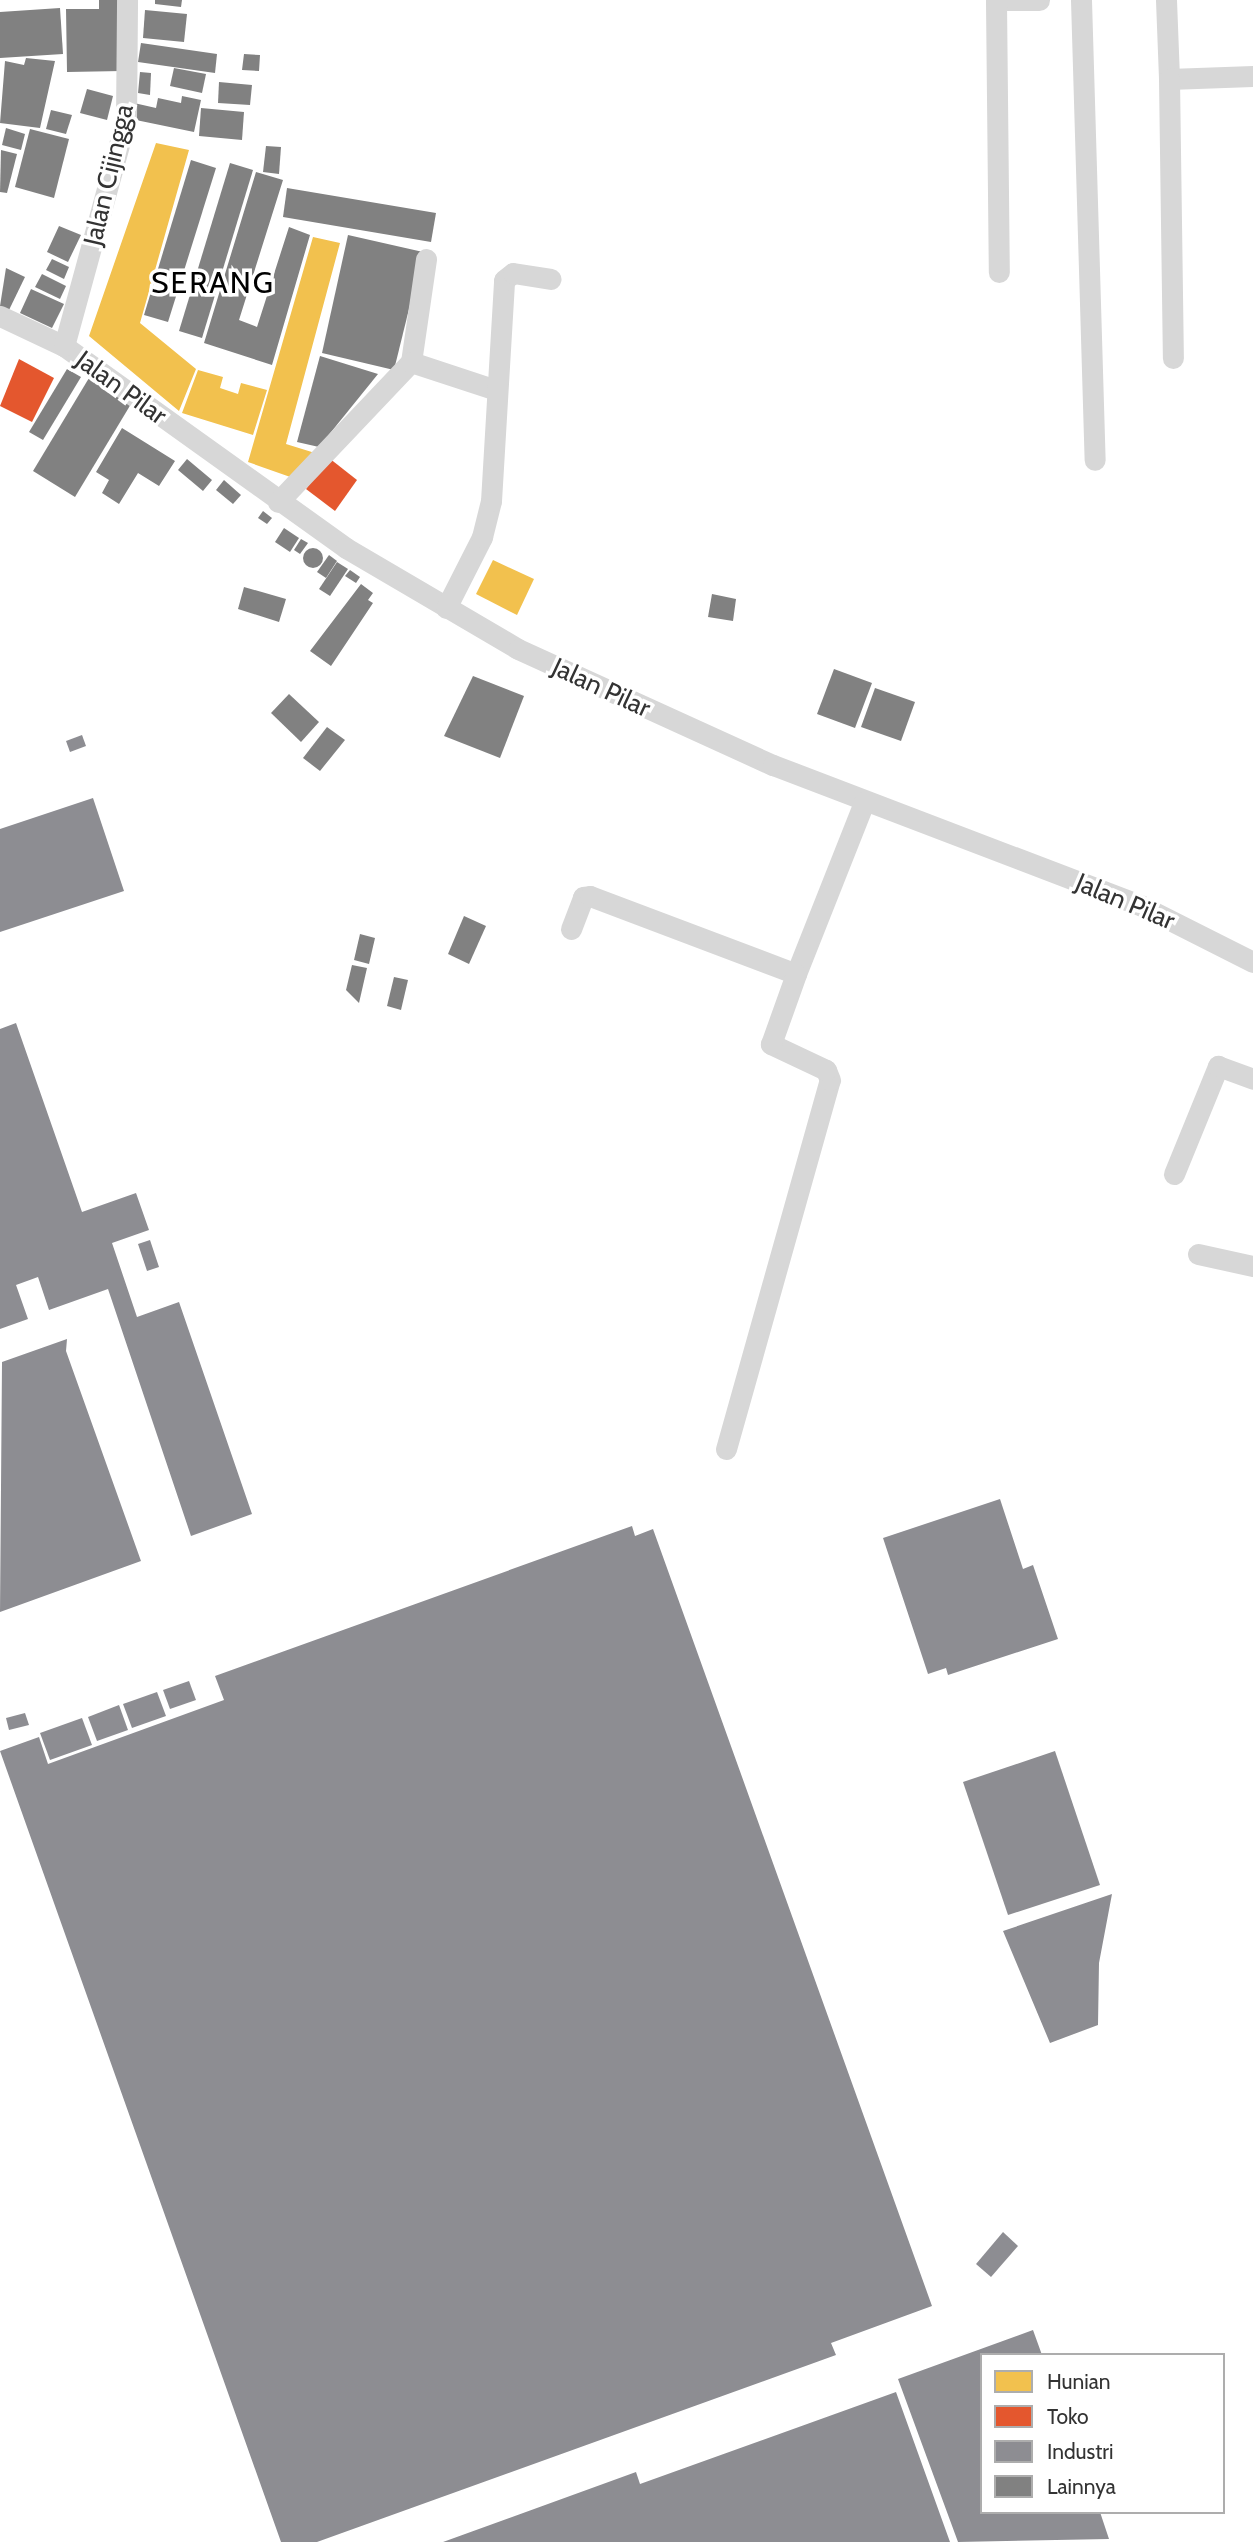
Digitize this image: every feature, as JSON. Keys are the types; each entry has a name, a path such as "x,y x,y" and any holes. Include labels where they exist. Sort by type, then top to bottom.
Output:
{"street":[{"name":"Jalan Cijingga","path":"64,346 126,120 127,0"},
{"path":"999,272 996,1 1039,0"},
{"path":"1081,0 1095,460"},
{"path":"1166,0 1173,358"},
{"path":"1169,79 1253,76"},
{"path":"278,502 411,362 426,259"},
{"path":"446,608 482,537 491,501 497,419 493,389 505,276 551,279"},
{"name":"Jalan Pilar","path":"0,316 64,346 278,502 446,608 518,649 864,802 1142,906 1253,962"},
{"path":"411,362 493,389"},
{"path":"726,1449 830,1080 826,1070 771,1044 864,802"},
{"path":"571,929 583,897 590,896 796,974"},
{"path":"1174,1174 1218,1066 1253,1079"},
{"path":"1198,1254 1253,1266"}],"building: Hunian":[{"path":"156,143 189,150 140,323 196,369 179,411 89,336"},
{"path":"313,237 340,243 286,444 315,453 296,479 248,462"},
{"path":"198,370 223,377 220,388 238,394 241,383 267,390 253,435 182,413"},
{"path":"493,560 534,579 517,615 476,594"}],"building: Toko":[{"path":"19,359 54,378 32,422 0,406"},
{"path":"329,458 357,480 335,511 306,489"}],"building: Industri":[{"path":"82,735 86,746 70,752 66,741"},
{"path":"93,798 124,891 0,932 0,829"},
{"path":"16,1023 82,1212 136,1193 149,1230 112,1243 137,1317 179,1302 252,1514 191,1536 108,1289 49,1310 38,1277 16,1285 28,1319 0,1329 0,1029"},
{"path":"150,1240 159,1267 147,1271 138,1244"},
{"path":"67,1339 66,1351 141,1561 0,1612 2,1362"},
{"path":"1000,1499 1023,1569 1033,1565 1058,1639 948,1675 946,1668 928,1674 883,1538"},
{"path":"632,1526 635,1536 653,1529 932,2306 831,2343 836,2355 317,2542 281,2542 0,1751 39,1737 48,1764 224,1700 215,1676"},
{"path":"189,1681 196,1700 170,1709 163,1690"},
{"path":"157,1692 166,1716 132,1728 123,1704"},
{"path":"119,1705 128,1730 97,1741 88,1717"},
{"path":"25,1713 29,1725 9,1730 6,1718"},
{"path":"82,1718 92,1745 50,1760 40,1733"},
{"path":"1055,1751 1100,1885 1008,1915 963,1782"},
{"path":"1112,1894 1099,1963 1098,2025 1050,2043 1003,1931"},
{"path":"1003,2232 1018,2246 991,2277 976,2264"},
{"path":"1033,2330 1041,2353 980,2353 980,2514 1101,2514 1109,2539 958,2542 898,2379"},
{"path":"896,2392 950,2542 443,2542 636,2472 640,2484"}],"building: Lainnya":[{"path":"99,0 121,0 122,71 67,72 66,9 99,9"},
{"path":"155,0 182,0 181,7 155,4"},
{"path":"60,8 63,54 0,58 0,12"},
{"path":"145,10 187,14 184,42 143,38"},
{"path":"141,43 217,54 215,73 138,62"},
{"path":"244,54 260,55 259,71 242,70"},
{"path":"26,58 55,61 40,128 0,123 5,61 24,65"},
{"path":"174,68 206,74 202,93 170,86"},
{"path":"140,72 151,73 150,95 138,93"},
{"path":"219,82 252,85 250,105 218,103"},
{"path":"87,89 113,96 107,120 80,113"},
{"path":"182,96 201,100 194,132 131,119 134,103 156,108 158,98 181,103"},
{"path":"201,108 244,112 242,140 199,136"},
{"path":"51,110 72,115 66,134 46,129"},
{"path":"6,128 25,134 21,150 2,145"},
{"path":"30,129 69,139 54,198 15,187"},
{"path":"266,146 281,147 279,174 263,172"},
{"path":"1,150 17,154 7,193 0,192"},
{"path":"191,160 216,168 168,322 144,315"},
{"path":"230,163 253,170 202,338 179,331"},
{"path":"256,172 283,180 239,320 257,327 289,227 310,235 272,365 204,343"},
{"path":"287,188 436,213 431,242 283,217"},
{"path":"59,226 81,235 68,262 47,252"},
{"path":"348,235 423,252 394,370 322,353"},
{"path":"52,259 69,267 64,279 46,270"},
{"path":"6,268 25,277 9,310 0,306"},
{"path":"42,274 66,286 60,299 35,287"},
{"path":"31,289 64,304 52,328 20,313"},
{"path":"320,356 378,374 319,447 297,442"},
{"path":"67,369 81,377 43,440 29,432"},
{"path":"89,378 131,404 75,497 33,471"},
{"path":"122,428 175,461 159,486 138,473 119,504 102,493 109,480 96,472"},
{"path":"187,459 212,480 203,491 178,470"},
{"path":"224,480 241,495 233,504 216,490"},
{"path":"263,511 272,518 267,524 258,518"},
{"path":"284,528 299,538 290,552 275,542"},
{"path":"301,539 308,543 300,554 294,550"},
{"path":"313,548 320,551 323,558 320,565 313,568 306,565 303,558 306,551"},
{"path":"329,555 337,561 326,578 317,572"},
{"path":"337,562 348,569 330,596 319,589"},
{"path":"350,570 360,577 356,583 345,576"},
{"path":"361,584 373,593 368,600 373,603 331,666 310,651"},
{"path":"244,587 286,599 279,622 238,609"},
{"path":"712,594 736,599 733,621 708,617"},
{"path":"834,669 872,683 855,728 817,714"},
{"path":"473,676 524,696 500,758 444,736"},
{"path":"875,688 915,702 901,741 861,727"},
{"path":"289,694 319,722 301,742 271,713"},
{"path":"327,727 345,740 320,771 303,758"},
{"path":"464,916 486,926 469,964 448,954"},
{"path":"360,934 375,938 369,964 354,960"},
{"path":"352,965 367,968 359,1003 346,990"},
{"path":"394,977 408,980 401,1010 387,1006"}],"district":[{"name":"SERANG","path":"213,283"}]}
